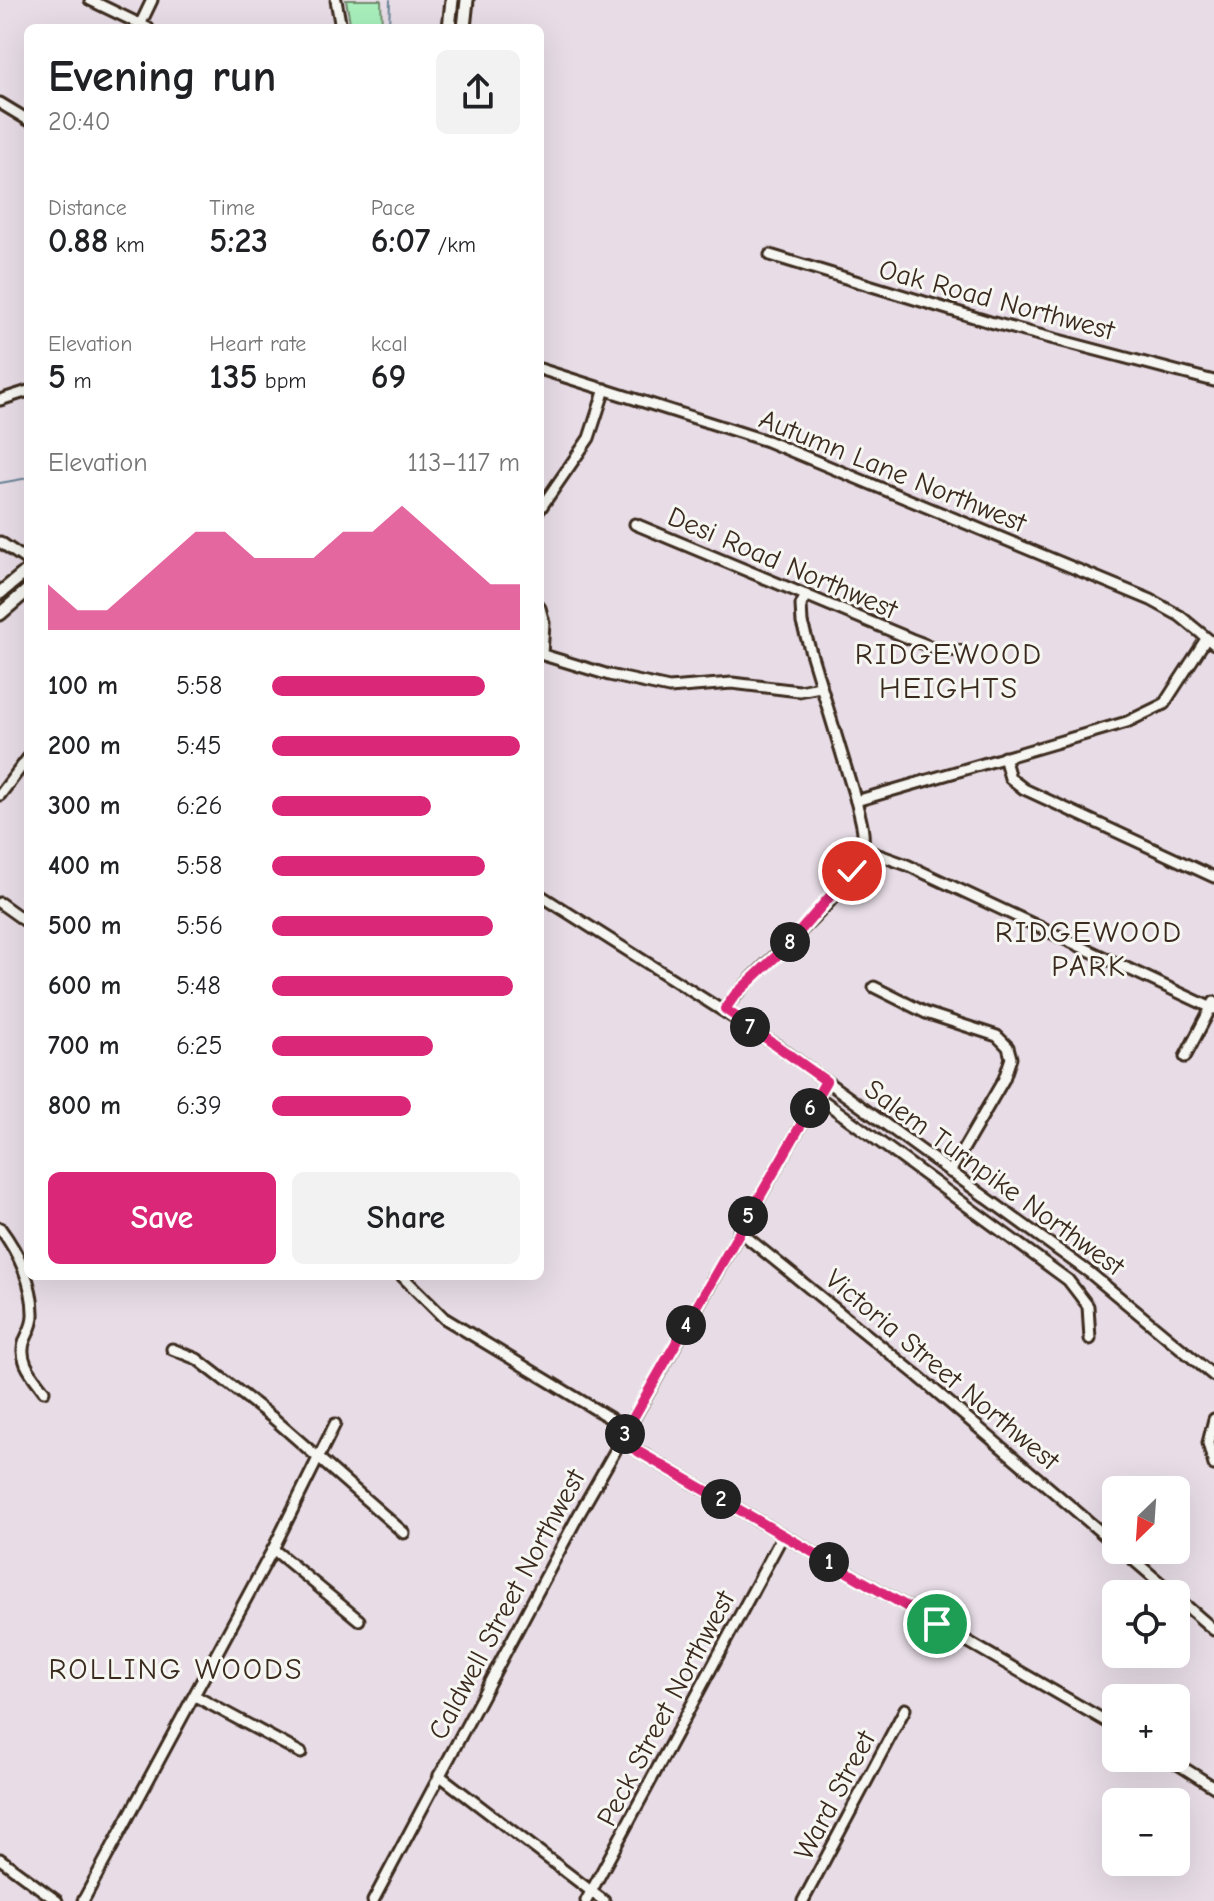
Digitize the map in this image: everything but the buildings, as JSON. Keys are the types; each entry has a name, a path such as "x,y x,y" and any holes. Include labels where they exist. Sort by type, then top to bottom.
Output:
{"main road":[{"path":"449,24 452,0"},
{"path":"464,24 467,0"},
{"path":"0,593 24,573"},
{"path":"0,614 24,593"}],"street":[{"path":"90,0 140,24"},
{"path":"145,24 152,0"},
{"path":"336,0 340,24"},
{"path":"0,103 24,118"},
{"name":"Oak Road Northwest","path":"770,255 990,322 1214,381"},
{"name":"Autumn Lane Northwest","path":"544,370 726,425 795,452 1151,600 1180,616 1210,641"},
{"path":"544,503 589,438 605,389"},
{"path":"0,400 24,392"},
{"name":"Desi Road Northwest","path":"635,524 937,649 961,651"},
{"path":"0,542 24,558"},
{"path":"725,1009 829,898 852,871 862,849 863,830 856,801 800,612 806,595"},
{"path":"856,801 1127,722 1157,709 1171,696 1210,641"},
{"path":"544,655 609,675 669,688 732,683 799,691 820,687"},
{"path":"1004,757 1010,778 1024,789 1214,877"},
{"path":"0,795 24,763"},
{"path":"862,849 907,865 1213,1006 1185,1057"},
{"name":"Salem Turnpike Northwest","path":"544,897 725,1009 826,1081 1110,1289 1214,1376"},
{"path":"0,903 24,920"},
{"path":"874,987 926,1013 997,1036 1008,1047 1011,1058 1004,1079 950,1172"},
{"name":"Caldwell Street Northwest","path":"373,1901 620,1441 826,1081"},
{"path":"817,1096 1068,1280 1088,1306 1090,1339"},
{"path":"0,1228 17,1253 24,1273"},
{"name":"Victoria Street Northwest","path":"739,1231 930,1386 1102,1533"},
{"path":"26,1280 32,1323 22,1354 44,1391"},
{"path":"406,1280 444,1318 628,1429"},
{"path":"172,1349 197,1359 404,1533"},
{"path":"1214,1419 1208,1443 1214,1465"},
{"path":"83,1901 273,1549 335,1424"},
{"path":"620,1441 1102,1719"},
{"name":"Peck Street Northwest","path":"589,1896 783,1535"},
{"path":"273,1549 359,1620"},
{"path":"1138,1564 1157,1580"},
{"path":"1190,1609 1214,1630"},
{"path":"195,1696 301,1753"},
{"name":"Ward Street","path":"803,1901 905,1709"},
{"path":"1190,1770 1213,1782"},
{"path":"439,1775 589,1896 604,1901"},
{"path":"0,1859 57,1901"}],"green space":[{"path":"346,0 381,0 382,24 350,24"}],"waterway":[{"path":"389,24 390,0"},
{"path":"0,483 24,479"}],"district":[{"name":"RIDGEWOOD HEIGHTS","path":"949,671"},
{"name":"RIDGEWOOD PARK","path":"1089,949"},
{"name":"ROLLING WOODS","path":"176,1669"}],"route":[{"path":"852,871 788,945 735,995 725,1009 826,1081 620,1441 937,1624"}]}
